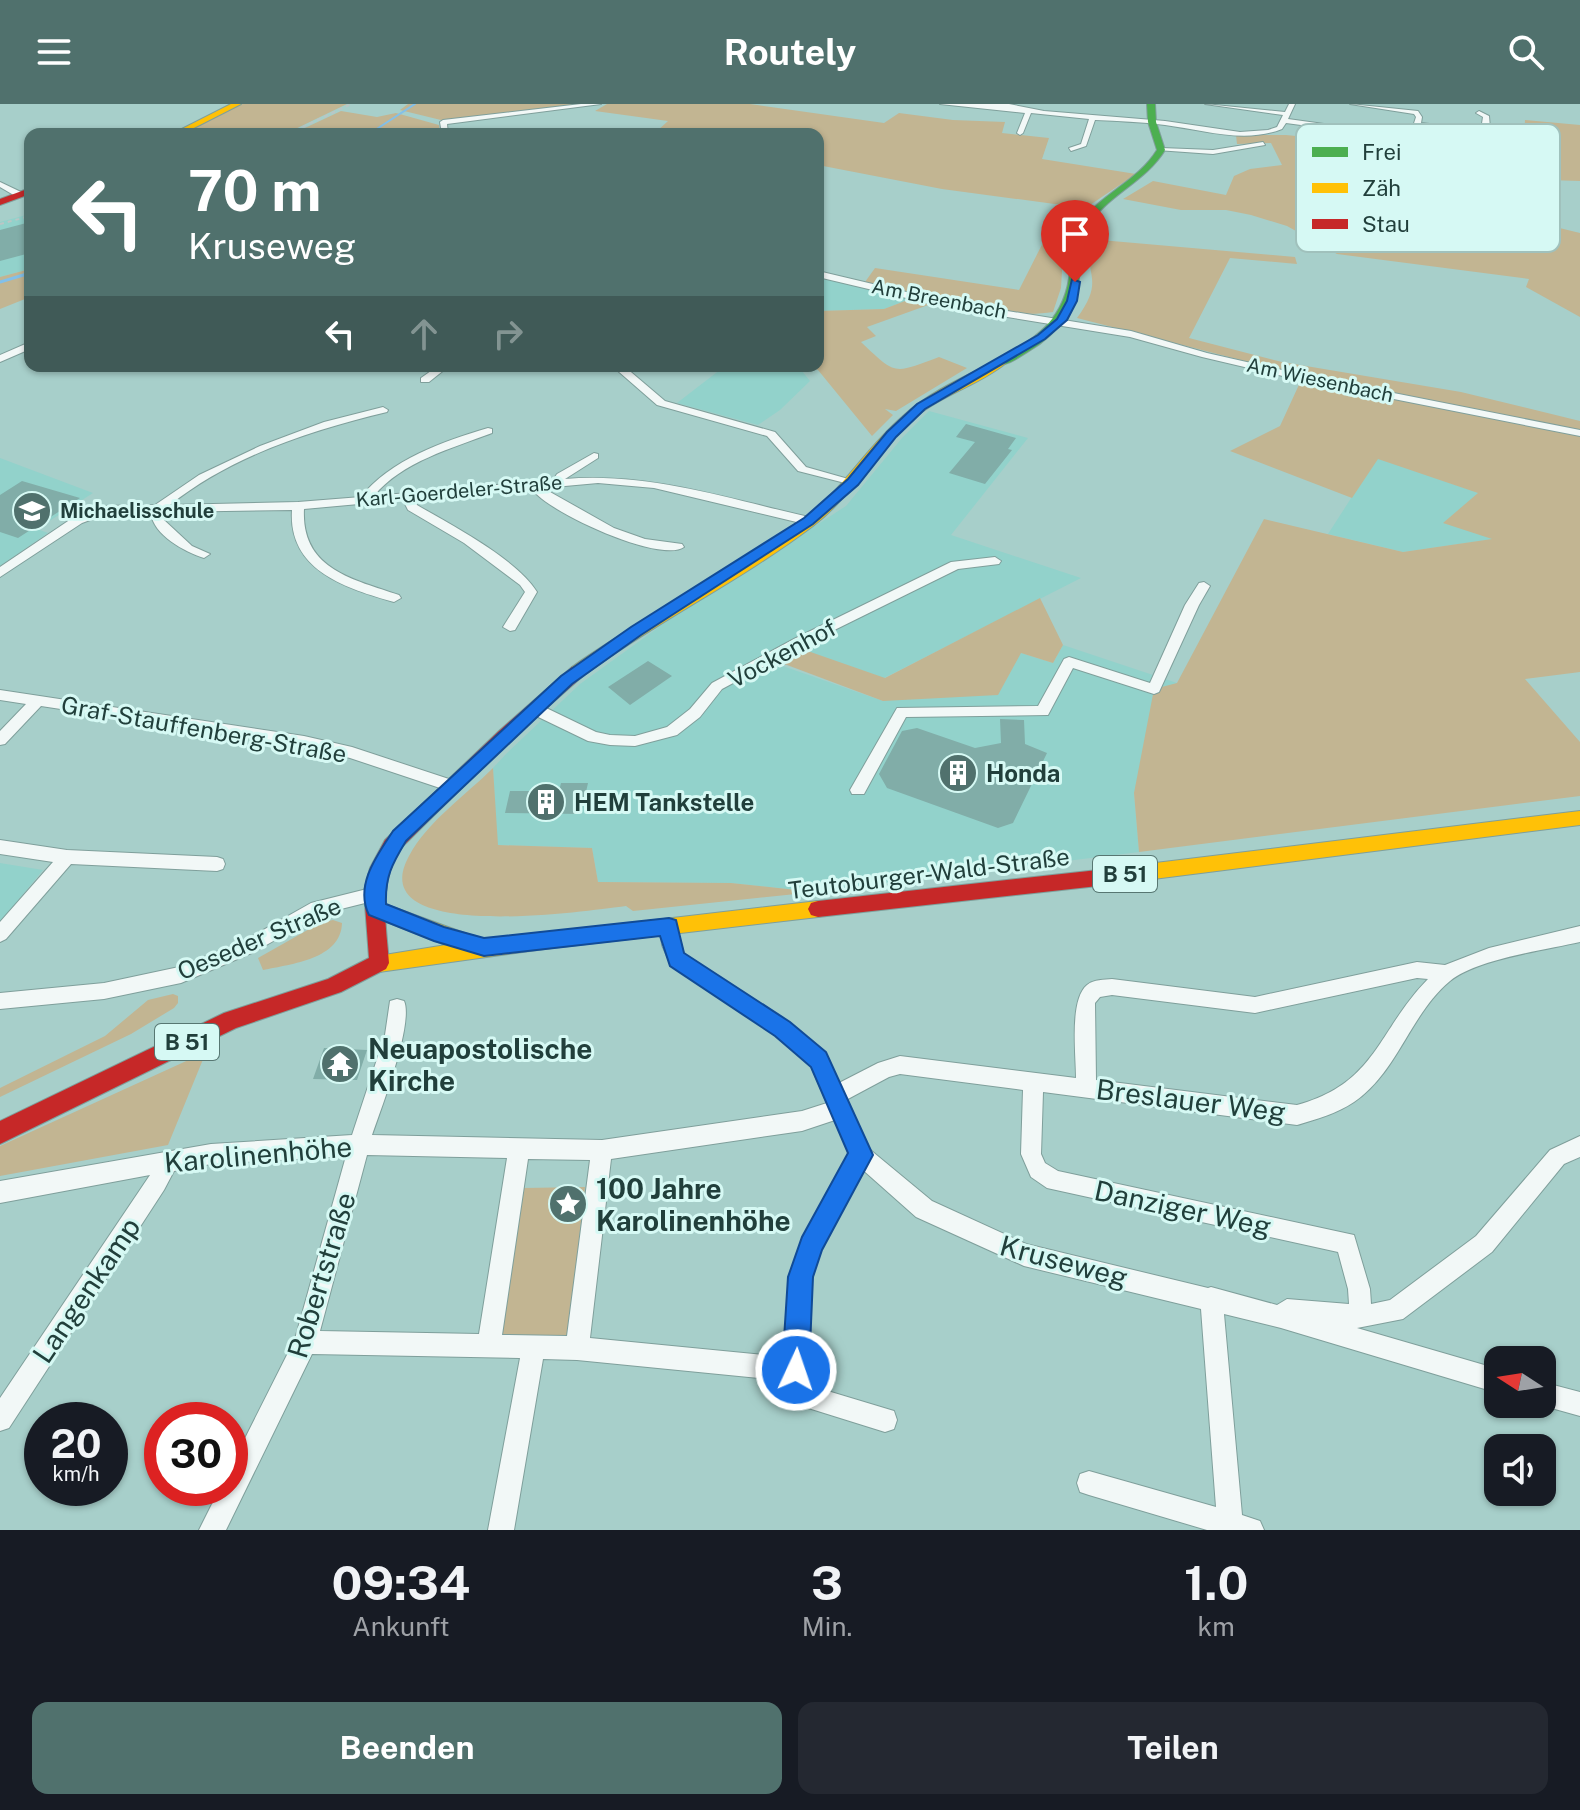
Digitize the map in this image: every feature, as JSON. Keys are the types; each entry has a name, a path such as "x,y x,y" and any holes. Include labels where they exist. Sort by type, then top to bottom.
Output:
{"main road":[{"path":"188,128 237,104"},
{"path":"379,963 375,902 380,867 389,850 452,786 535,709 612,647 809,521 853,482 891,434 921,407 1042,337 1062,320 1072,301 1074,250 1079,231 1098,208 1147,174 1161,150 1152,113"},
{"path":"0,202 24,193"},
{"name":"Teutoburger-Wald-Straße","path":"379,963 484,947 1264,859 1580,818"},
{"path":"375,902 441,935 484,947"},
{"name":"B 51","path":"125,1051 249,995 332,969 379,963"},
{"name":"B 51","path":"0,1133 231,1020 334,986 379,963"}],"street":[{"path":"444,128 443,122 598,104"},
{"path":"944,104 1006,106 1093,117 1152,113 1229,133 1268,133 1280,128 1292,104"},
{"path":"1063,114 1071,104"},
{"path":"1208,104 1324,124"},
{"path":"1352,117 1355,104 1416,112 1417,124"},
{"path":"1020,133 1029,111"},
{"path":"1479,113 1486,116 1487,124"},
{"path":"1071,149 1084,145 1093,117"},
{"path":"1161,150 1213,152 1263,144"},
{"path":"0,184 24,193"},
{"name":"Am Breenbach","path":"824,275 940,303 1062,320"},
{"name":"Am Wiesenbach","path":"1062,320 1131,334 1308,379 1580,433"},
{"path":"0,359 24,348"},
{"path":"425,380 436,372"},
{"path":"625,372 661,403 771,434 802,469 853,482"},
{"path":"204,554 188,549 171,537 158,521 157,510 191,484 255,454 323,427 383,410"},
{"path":"366,498 376,484 405,466 488,431"},
{"path":"558,482 561,476 594,456"},
{"name":"Karl-Goerdeler-Straße","path":"0,573 78,520 105,510 298,506 598,480 654,485 809,521"},
{"path":"536,485 546,497 611,533 660,547 678,547"},
{"path":"406,496 412,507 468,540 525,582 531,592 510,627"},
{"path":"298,506 296,515 301,542 315,563 339,579 394,598"},
{"name":"Vockenhof","path":"535,709 593,737 610,740 635,741 672,731 695,713 717,686 799,642 955,565 995,561"},
{"path":"858,790 902,712 1043,711 1069,662 1154,689 1192,605 1204,586"},
{"name":"Graf-Stauffenberg-Straße","path":"0,695 304,741 352,753 452,786"},
{"path":"0,740 39,700"},
{"path":"0,847 67,857 217,864"},
{"path":"0,934 67,857"},
{"name":"Oeseder Straße","path":"0,1001 104,991 181,975 248,947 317,908 375,902"},
{"name":"Kruseweg","path":"669,926 671,945 677,959 782,1029 818,1060 861,1155 924,1209 1024,1255 1211,1298 1484,1377"},
{"name":"Breslauer Weg","path":"839,1101 885,1069 900,1065 1297,1115 1316,1112 1333,1106 1366,1082 1425,997 1446,973 1477,960 1580,934"},
{"path":"1086,1087 1086,1001 1095,989 1112,987 1255,1005 1417,970 1446,973"},
{"name":"Robertstraße","path":"212,1530 306,1342 359,1145 394,1035 397,1007"},
{"name":"Danziger Weg","path":"1033,1080 1031,1154 1038,1170 1054,1181 1346,1243 1359,1289 1361,1317"},
{"name":"Karolinenhöhe","path":"0,1192 211,1154 359,1145 602,1150 802,1121 839,1101"},
{"path":"1281,1317 1287,1310 1361,1317 1395,1311 1484,1244 1557,1157 1580,1146"},
{"path":"489,1346 519,1150"},
{"path":"577,1348 602,1150"},
{"path":"861,1155 850,1170 811,1246 801,1277 796,1370 813,1399 885,1420"},
{"name":"Langenkamp","path":"0,1419 157,1183 168,1160"},
{"path":"1089,1483 1237,1528 1211,1298"},
{"path":"306,1342 577,1348 796,1370"},
{"path":"501,1530 534,1346"},
{"path":"1556,1398 1580,1404"}],"shaded area":[{"path":"242,104 347,104 297,128 195,128"},
{"path":"408,104 587,104 445,121 400,110"},
{"path":"607,104 750,104 884,123 899,113 953,120 1005,122 1002,133 1049,138 1042,159 1136,174 1087,207 1072,222 1064,238 1061,288 1053,312 1009,313 865,282 875,268 1019,290 1062,205 942,189 824,166 824,128 660,128 668,121 595,111"},
{"path":"341,111 377,117 396,113 439,125 439,128 305,128"},
{"path":"1525,120 1580,125 1580,181 1560,180 1560,124 1525,124"},
{"path":"1236,135 1296,136 1296,231 1251,215 1226,210 1181,210 1123,199 1153,181 1226,195 1234,176 1250,169 1282,165 1271,143 1237,144"},
{"path":"24,216 24,271 0,277 0,222"},
{"path":"1560,228 1580,233 1580,317 1526,287 1529,279 1333,252 1560,252"},
{"path":"1089,239 1295,257 1297,264 1230,258 1189,338 1282,362 1461,392 1580,421 1580,672 1525,679 1580,742 1580,796 1139,852 1134,793 1154,689 1177,683 1264,519 1403,552 1492,539 1443,523 1478,493 1378,459 1352,498 1230,451 1280,426 1303,376 1077,318 1092,286"},
{"path":"24,271 24,299 0,309 0,277"},
{"path":"824,277 913,298 884,309 824,311"},
{"path":"913,298 931,304 867,327 876,336 861,342 889,366 904,369 939,357 967,368 896,411 885,409 893,415 872,436 820,372 824,372 824,311 884,309"},
{"path":"717,372 803,372 810,381 780,410 758,425 677,403"},
{"path":"929,411 1028,438 951,535 1081,578 884,678 803,650 777,664 883,701 1021,653 1053,663 1063,645 1177,683 1134,793 1139,852 815,892 731,883 598,882 592,848 497,845 493,768 507,753 580,684 666,622 846,506 902,438"},
{"name":"Michaelisschule","path":"0,458 93,493 37,529 48,533 0,566"},
{"path":"1377,458 1479,493 1494,539 1403,552 1328,534"},
{"path":"1040,598 1063,645 1053,663 1021,653 998,695 883,701 779,662 802,649 885,678"},
{"path":"493,768 498,845 592,848 598,882 731,883 815,892 633,911 626,906 529,916 447,912 417,902 403,884 409,856 436,820"},
{"path":"0,863 43,870 0,922"},
{"path":"333,920 342,923 340,935 324,952 300,962 263,970 258,958 320,923"},
{"path":"173,994 178,996 174,1008 131,1034 0,1097 0,1088 105,1036 148,1000"},
{"path":"206,1052 168,1145 0,1176 0,1146"},
{"path":"585,1187 568,1335 500,1336 523,1188"}],"building":[{"path":"24,224 24,255 0,261 0,230"},
{"path":"966,424 1016,438 1008,449 1012,450 985,484 949,473 975,442 956,437"},
{"path":"22,481 80,498 18,538 0,532 0,495"},
{"path":"648,661 672,676 630,705 608,687"},
{"name":"Honda","path":"1000,719 1024,720 1025,744 1047,753 1013,823 998,828 887,788 879,774 902,731 917,728 975,748 1001,743"},
{"name":"HEM Tankstelle","path":"561,783 588,783 581,814 505,813 510,791 559,791"},
{"name":"Neuapostolische Kirche","path":"324,1048 367,1050 357,1080 313,1079"}],"waterway":[{"path":"378,128 415,104"},
{"path":"0,282 24,275"}],"railway":[{"path":"301,128 351,104"},
{"path":"0,224 24,218"}],"traffic: fast":[{"path":"1000,363 1053,328 1069,303 1077,244 1083,227 1104,203 1145,171 1161,150 1152,122 1151,104"}],"traffic: slow":[{"path":"188,128 237,104"},
{"path":"578,671 809,522 835,499 905,420 939,395 1000,363"},
{"path":"1098,878 1580,818"},
{"path":"376,909 441,935 477,945"},
{"path":"379,963 552,939 818,909"}],"traffic: jam":[{"path":"0,202 24,193"},
{"path":"379,963 374,891 379,868 392,845 505,735 578,671"},
{"path":"818,909 1098,878"},
{"path":"0,1133 231,1020 334,986 379,963"}],"place":[{"name":"Michaelisschule","path":"32,511"},
{"name":"Honda","path":"958,773"},
{"name":"HEM Tankstelle","path":"546,802"},
{"name":"Neuapostolische Kirche","path":"340,1064"},
{"name":"100 Jahre Karolinenhöhe","path":"568,1204"}],"route":[{"path":"796,1370 801,1277 811,1246 854,1162 861,1155 818,1060 782,1029 677,959 671,945 669,926 484,947 441,935 376,909 376,881 389,850 400,836 567,680 600,655 831,504 891,434 921,407 947,389 1042,337 1062,320 1072,301 1075,282"}]}
